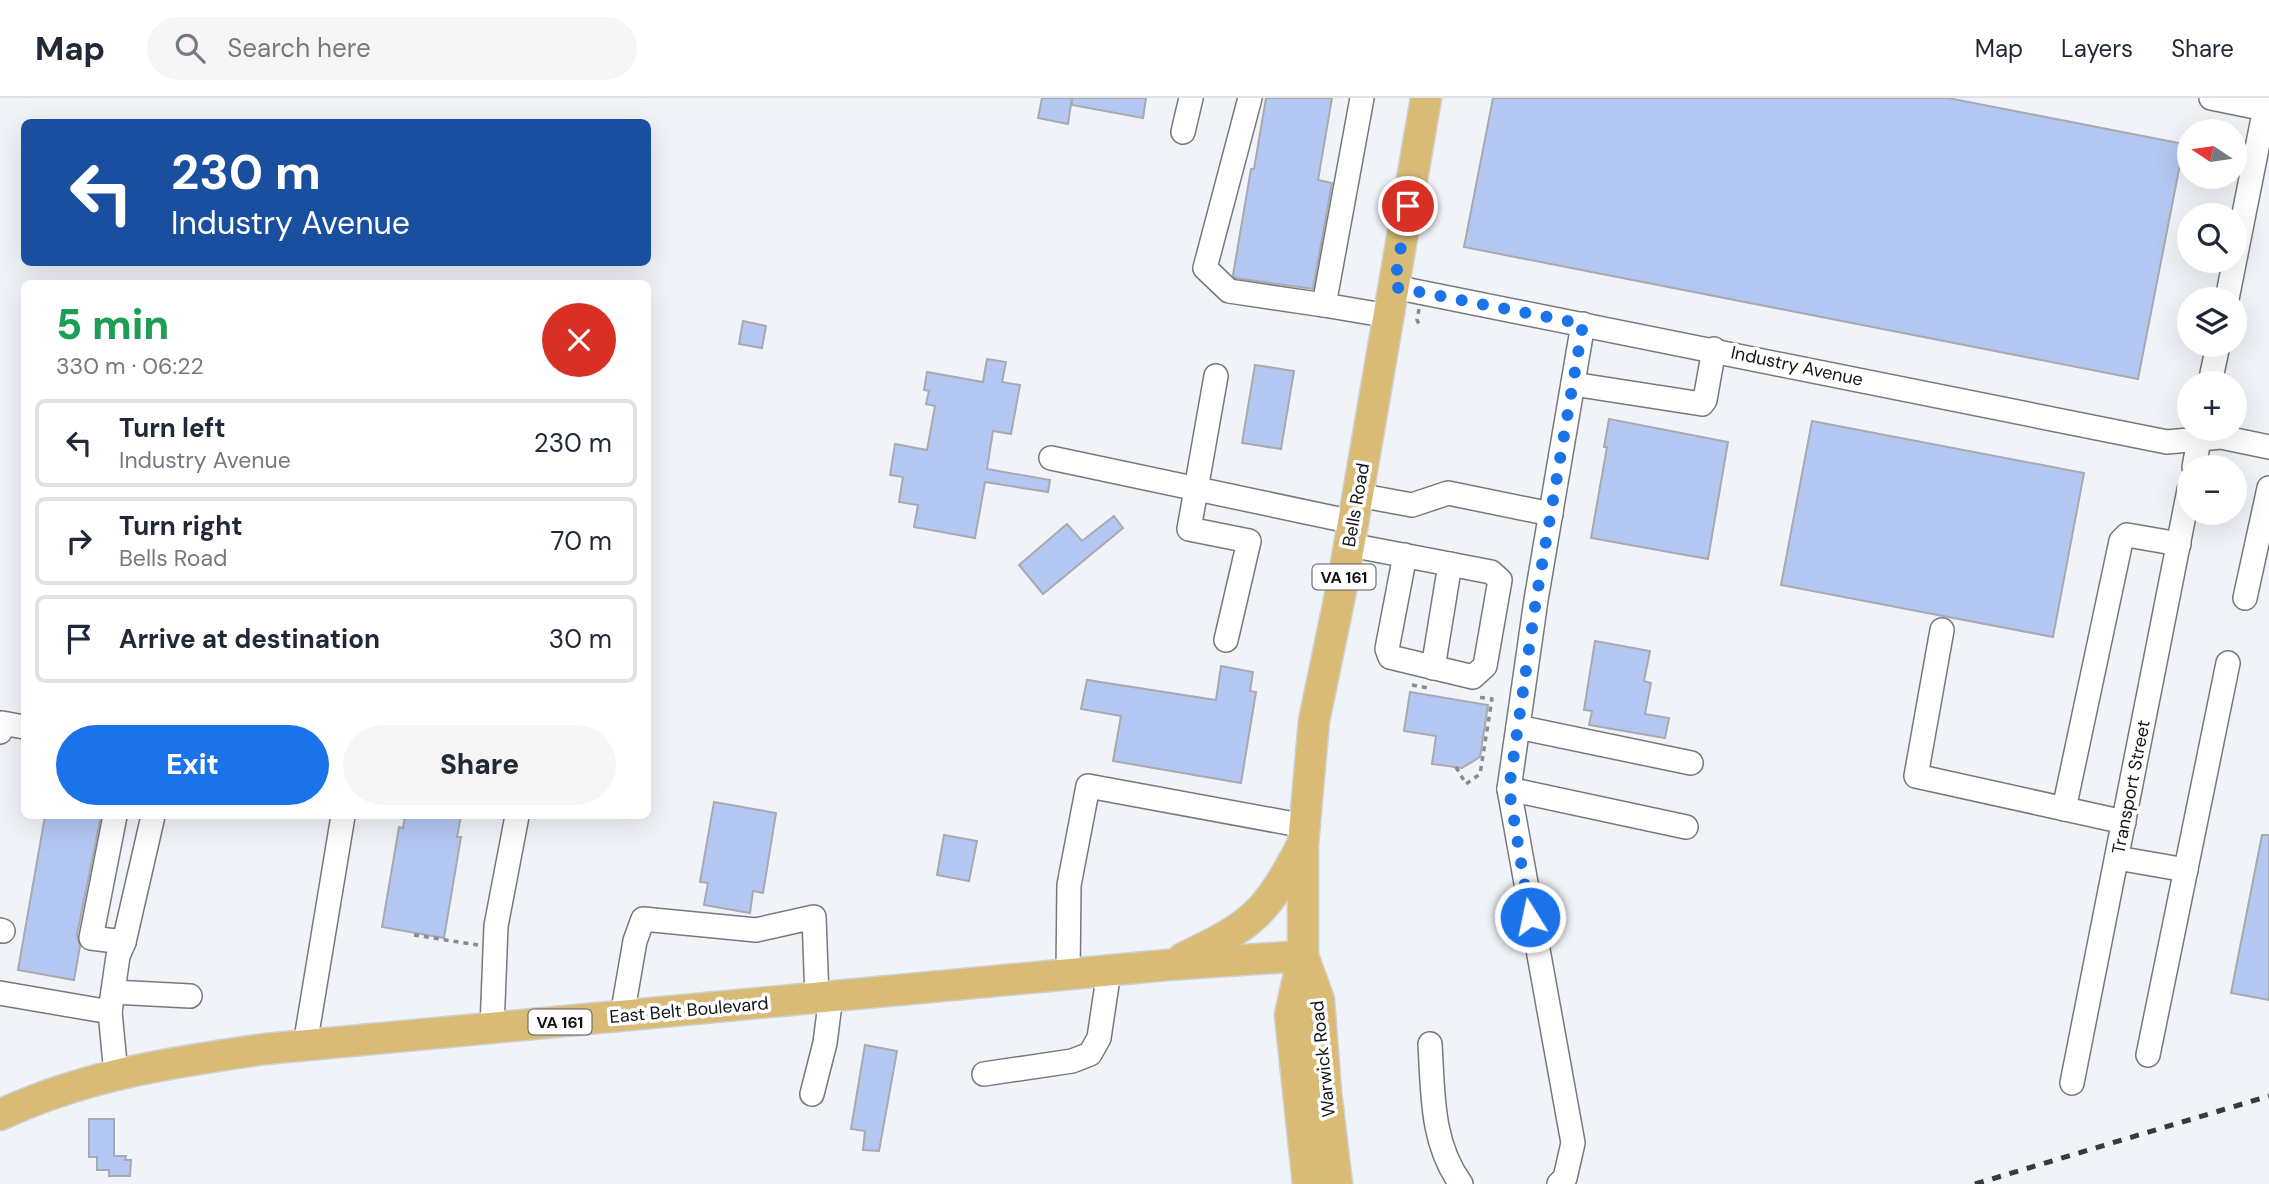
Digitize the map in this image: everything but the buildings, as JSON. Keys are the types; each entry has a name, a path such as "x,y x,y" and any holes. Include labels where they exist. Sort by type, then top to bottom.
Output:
{"main road":[{"name":"Bells Road","path":"1303,956 1304,835 1314,721 1354,521 1426,98"},
{"name":"VA 161","path":"1167,965 1228,936 1248,923 1280,887 1304,835"},
{"name":"East Belt Boulevard","path":"0,1115 33,1100 116,1074 165,1063 305,1045 1167,965 1303,956"},
{"name":"Warwick Road","path":"1303,956 1290,1015 1308,1184"},
{"name":"Warwick Road","path":"1303,956 1319,1000 1338,1184"}],"street":[{"path":"1183,132 1191,98"},
{"path":"1250,98 1205,268 1229,291 1389,316"},
{"path":"1324,305 1362,98"},
{"path":"2211,98 2266,104 2229,287"},
{"name":"Industry Avenue","path":"1394,287 1714,349 2167,442 2177,439"},
{"path":"1559,1184 1565,1178 1573,1143 1509,789 1583,324"},
{"path":"1573,384 1702,404 1714,349"},
{"path":"1216,376 1189,529 1249,541 1226,640"},
{"name":"Industry Avenue","path":"2240,441 2269,447"},
{"path":"1051,458 1354,521 1405,555 1491,572 1500,580 1485,666 1473,677 1433,678 1390,657 1387,649 1405,555"},
{"path":"2245,598 2269,488"},
{"path":"1354,521 1448,494 1551,514"},
{"name":"Transport Street","path":"2073,1083 2183,525"},
{"path":"2064,809 2121,541 2127,535 2179,544"},
{"path":"1433,678 1450,564"},
{"path":"1942,630 1916,776 2124,822"},
{"path":"2148,1055 2228,663"},
{"path":"1518,726 1691,763"},
{"path":"1068,975 1069,885 1088,786 1304,835"},
{"path":"1509,789 1686,827"},
{"path":"114,819 91,938 124,942"},
{"path":"116,1074 111,1002 118,956 124,942 152,819"},
{"path":"305,1045 343,819"},
{"path":"492,1028 496,926 516,819"},
{"path":"2117,858 2186,870"},
{"path":"622,1016 635,942 643,919 756,930 814,917 824,997 825,1043 812,1094"},
{"path":"984,1074 1072,1061 1090,1054 1100,1038 1110,971"},
{"path":"0,993 111,1002 190,996"},
{"path":"1430,1044 1434,1116 1447,1165 1461,1184"}],"path":[{"path":"1412,685 1433,678"},
{"path":"1456,767 1466,784 1480,774 1492,699 1467,695"},
{"path":"414,935 470,944"}],"railway":[{"path":"1975,1184 2269,1096"}],"route":[{"path":"1408,206 1394,287 1583,324 1536,600 1509,789 1530,917"}]}
